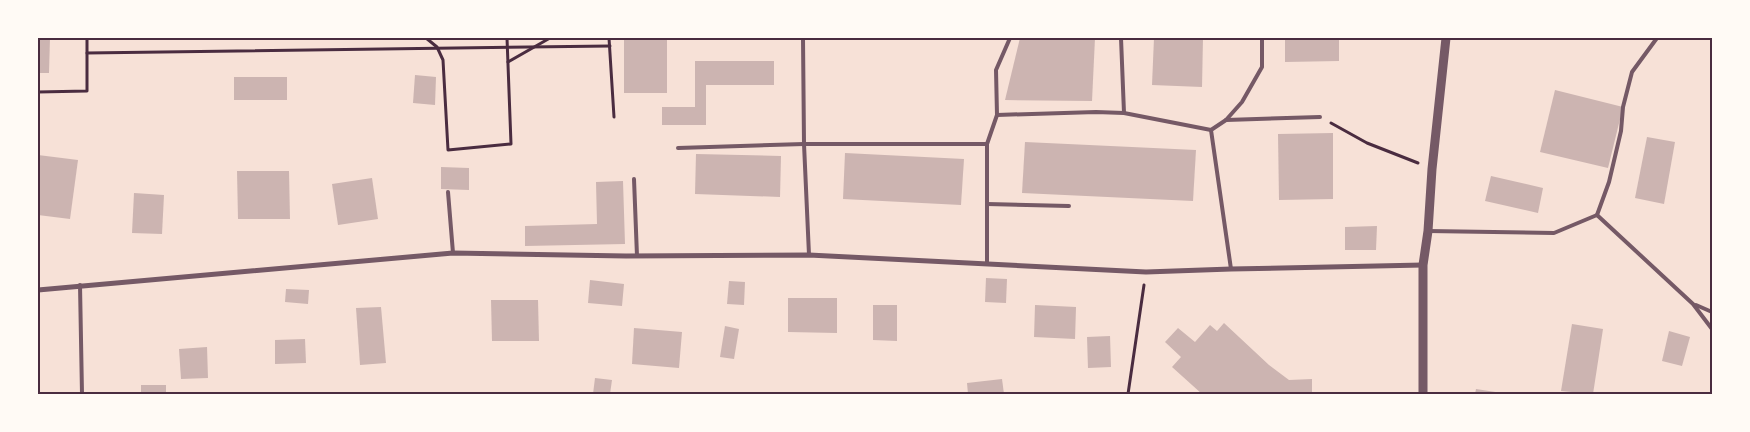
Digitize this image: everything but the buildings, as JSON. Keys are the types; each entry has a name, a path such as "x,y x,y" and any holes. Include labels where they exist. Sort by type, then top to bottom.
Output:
{"street":[{"path":"1423,394 1423,265 1428,231 1432,169 1446,38"},
{"path":"38,290 453,253 637,256 809,255 1146,272 1231,268 1423,265"}],"lane":[{"path":"804,38 804,144 809,255"},
{"path":"987,264 987,144 997,115 996,70 1010,38"},
{"path":"1121,38 1124,113"},
{"path":"997,115 1124,113 1212,130 1226,120 1242,102 1262,67 1262,38"},
{"path":"1428,231 1554,233 1597,215 1609,182 1621,131 1623,107 1632,72 1657,38"},
{"path":"1226,120 1320,117"},
{"path":"1212,130 1231,268"},
{"path":"678,148 804,144 987,144"},
{"path":"634,179 637,256"},
{"path":"448,192 453,253"},
{"path":"987,204 1068,206"},
{"path":"1597,215 1694,304 1712,329"},
{"path":"80,285 82,394"},
{"path":"1694,304 1712,312"}],"path":[{"path":"38,92 87,91 87,38"},
{"path":"426,38 438,47 443,60 448,150 511,144 507,38"},
{"path":"508,62 550,38"},
{"path":"609,38 614,117"},
{"path":"87,53 610,46"},
{"path":"1320,117 1367,143 1432,169"},
{"path":"1128,394 1146,272"}]}
